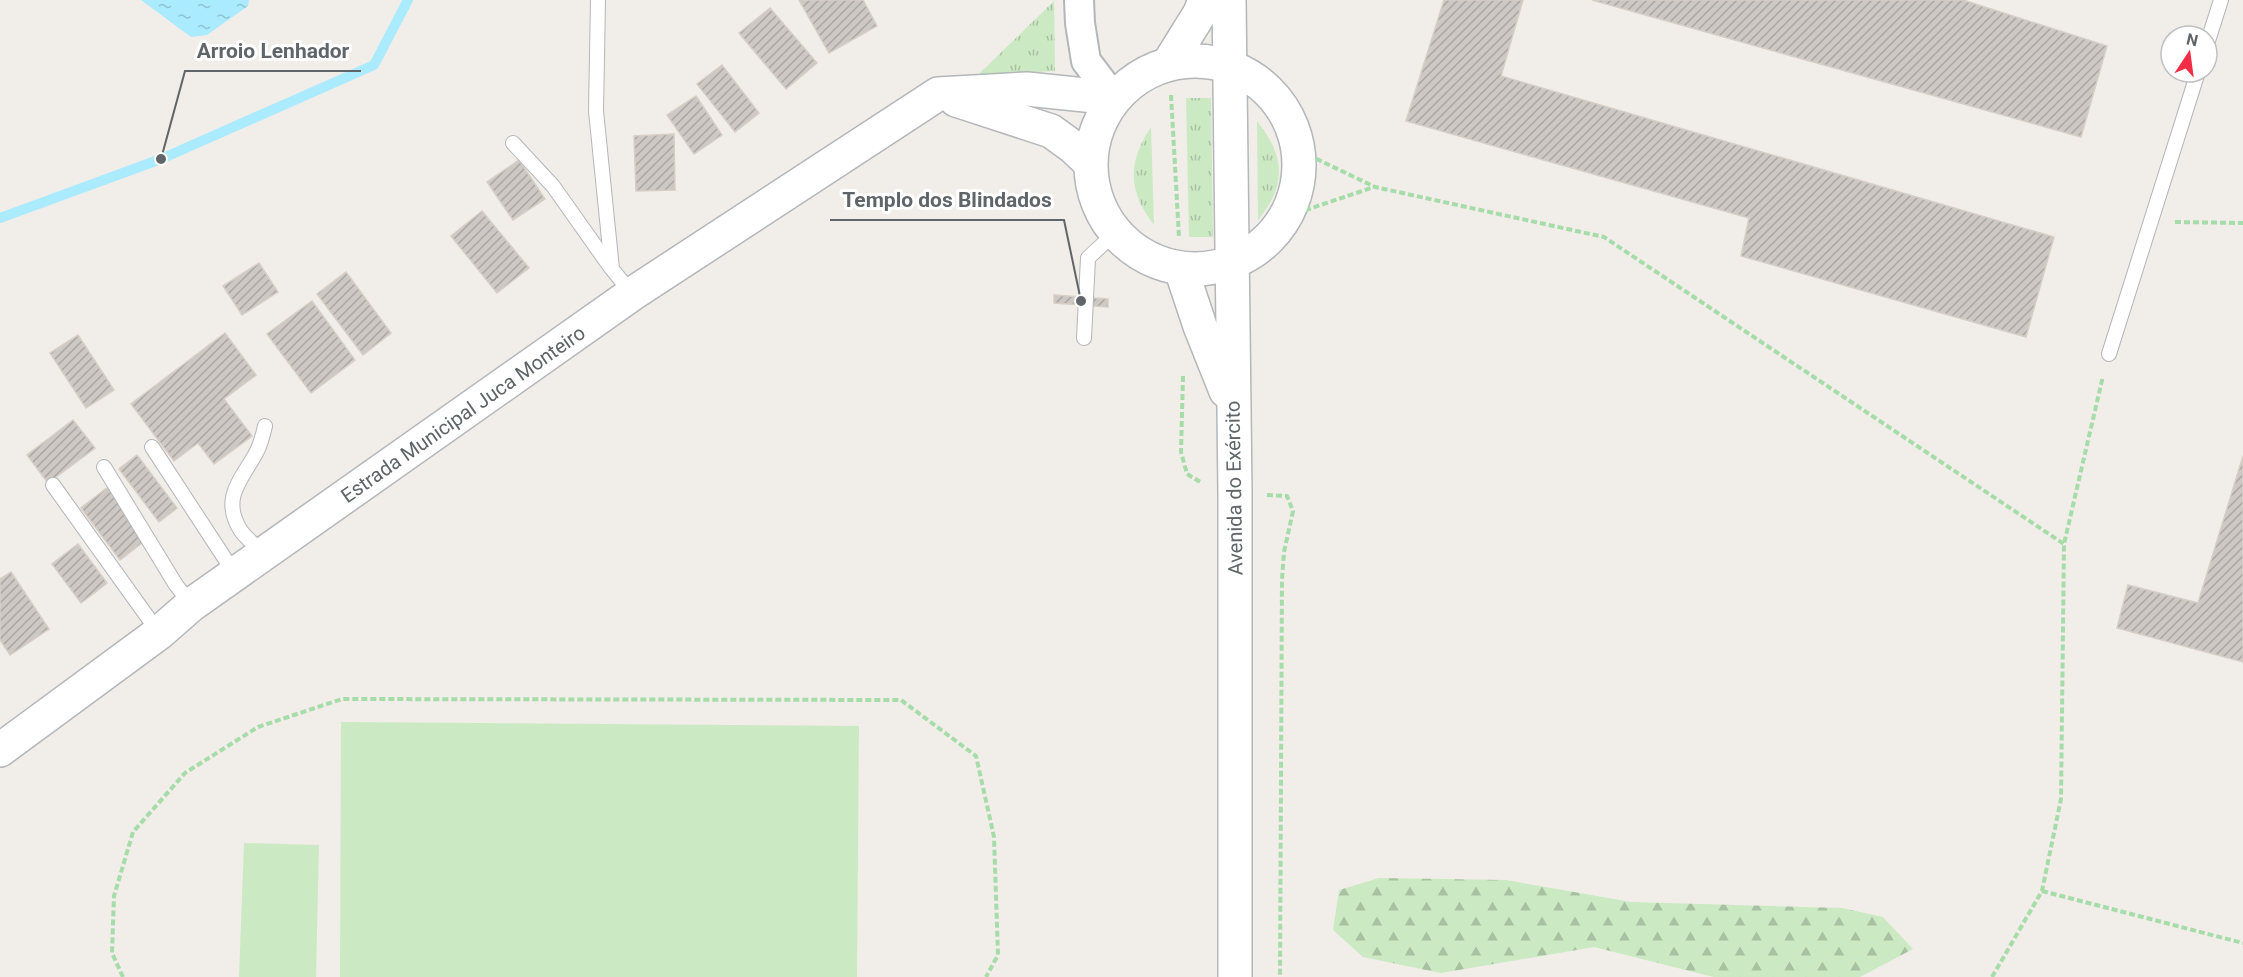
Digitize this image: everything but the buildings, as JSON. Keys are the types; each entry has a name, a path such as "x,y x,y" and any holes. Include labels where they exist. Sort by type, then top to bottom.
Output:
{"street":[{"path":"1079,0 1086,61 1114,98"},
{"path":"1169,63 1200,13 1205,0"},
{"name":"Avenida do Exército","path":"1229,0 1235,493 1235,977"},
{"path":"1204,60 1256,80 1275,92 1300,151 1299,184 1288,216 1264,244 1232,263 1207,269 1181,269 1144,257 1115,233 1096,200 1090,164 1097,129 1114,98 1139,76 1169,63 1204,60"},
{"path":"938,94 1026,89 1114,98"},
{"path":"938,94 1051,131 1073,147 1090,164"},
{"name":"Estrada Municipal Juca Monteiro","path":"0,750 159,633 191,605 632,294 938,94"},
{"path":"1181,269 1200,326 1233,408"}],"lane":[{"path":"598,0 596,111 612,269"},
{"path":"2213,24 2221,0"},
{"path":"2109,354 2194,84"},
{"path":"513,143 554,186 632,294"},
{"path":"1084,338 1088,258 1115,233"},
{"path":"264,555 242,532 232,513 235,489 261,442 265,426"},
{"path":"152,447 235,574"},
{"path":"104,467 176,585 191,605"},
{"path":"54,485 159,633"}],"path":[{"path":"1300,151 1375,187 1605,237 2064,544"},
{"path":"1288,216 1375,187"},
{"path":"2150,221 2243,223"},
{"path":"1992,977 2042,891 2061,799 2064,544 2109,354"},
{"path":"123,977 112,953 114,896 132,832 185,772 258,727 342,699 389,699 901,700 976,756 994,837 998,955 986,977"},
{"path":"2042,891 2243,943"}],"green space":[{"path":"1054,1 1055,71 978,75"},
{"path":"1186,98 1211,98 1213,237 1189,237"},
{"path":"1257,121 1273,146 1279,170 1274,195 1258,220"},
{"path":"1151,127 1154,225 1139,200 1134,177 1138,153"},
{"path":"341,722 859,726 857,977 340,977"},
{"path":"244,843 319,845 316,977 239,977"},
{"path":"1379,878 1506,880 1631,902 1842,908 1883,917 1913,949 1860,977 1714,977 1594,947 1441,973 1363,957 1333,930 1339,890"}],"water":[{"path":"141,0 249,0 248,6 207,35 191,37"}],"waterway":[{"path":"0,218 161,159 374,65 408,0"}],"place":[{"name":"Arroio Lenhador","path":"161,159"},
{"name":"Templo dos Blindados","path":"1081,301"}]}
